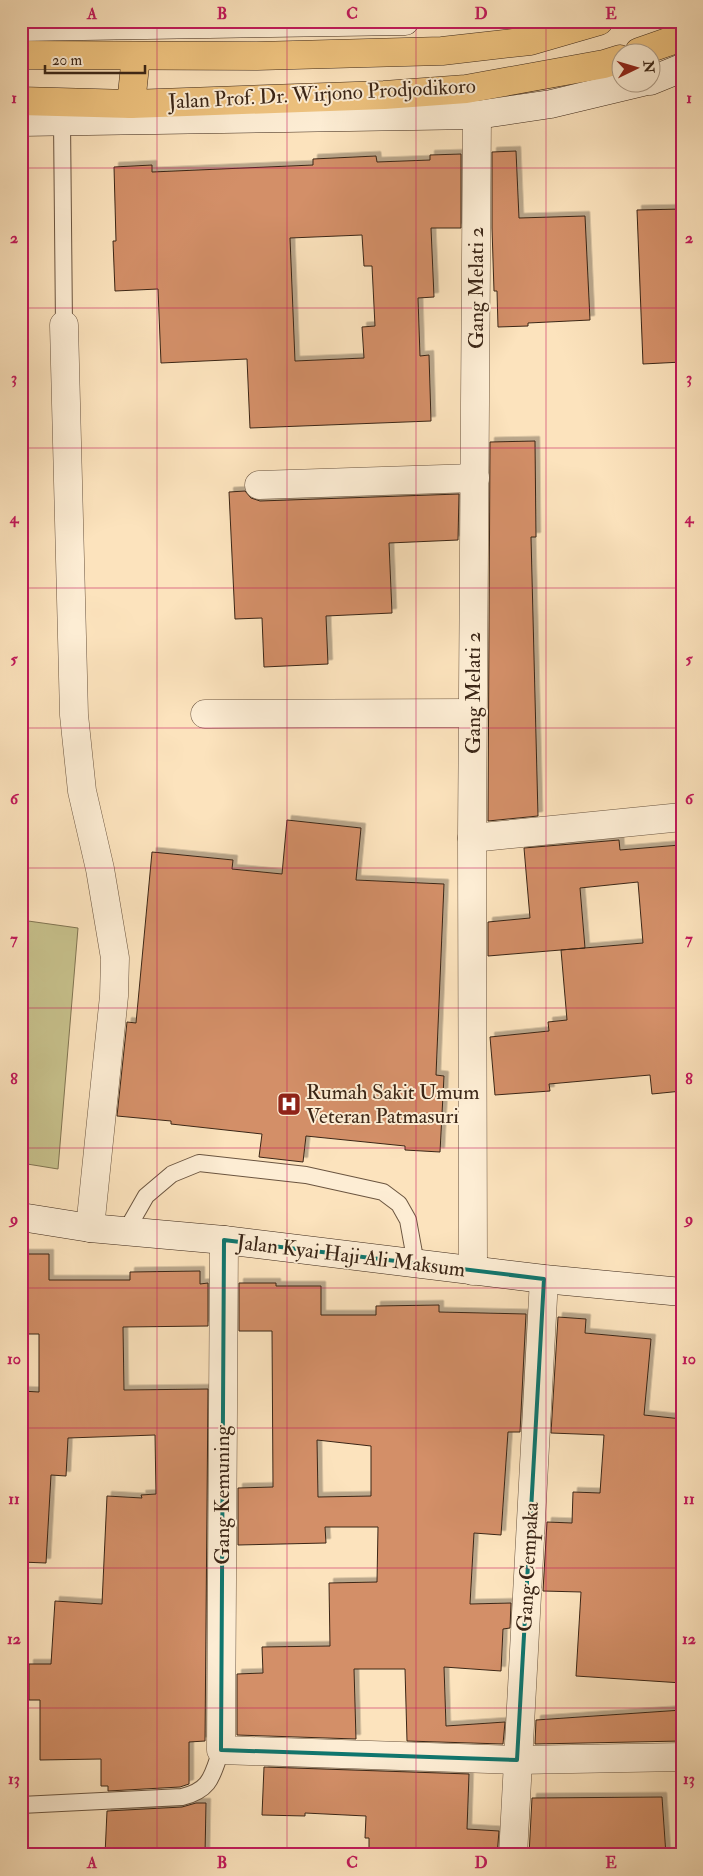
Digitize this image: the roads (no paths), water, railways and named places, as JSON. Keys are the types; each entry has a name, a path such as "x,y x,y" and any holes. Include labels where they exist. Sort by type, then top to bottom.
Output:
{"highway":[{"path":"21,55 256,56 442,51 530,41 599,21"},
{"path":"660,45 682,37"},
{"path":"131,104 136,56"},
{"name":"Jalan Prof. Dr. Wirjono Prodjodikoro","path":"21,101 131,104 384,95 466,89 610,62"}],"street":[{"path":"21,27 140,23 405,21"},
{"path":"660,77 682,68"},
{"path":"21,122 477,115 551,104 610,90"},
{"name":"Gang Melati 2","path":"473,1271 472,838 477,115"},
{"path":"64,325 74,715 82,790 100,869 115,958 114,996 90,1228"},
{"path":"259,485 474,478"},
{"path":"205,714 473,713"},
{"path":"472,838 682,817"},
{"name":"Jalan Kyai Haji Ali Maksum","path":"21,1217 90,1228 224,1240 544,1280 682,1292"},
{"name":"Gang Kemuning","path":"221,1750 224,1240"},
{"name":"Gang Cempaka","path":"513,1855 544,1280"},
{"path":"221,1750 517,1760 682,1757"}],"lane":[{"path":"62,121 64,325"},
{"path":"126,1231 146,1196 172,1174 198,1163 306,1174 383,1192 399,1204 408,1220 416,1264"},
{"path":"21,1805 182,1797 196,1794 205,1787 213,1774 221,1750"}],"place":[{"name":"Rumah Sakit Umum Veteran Patmasuri","path":"289,1104"}]}
